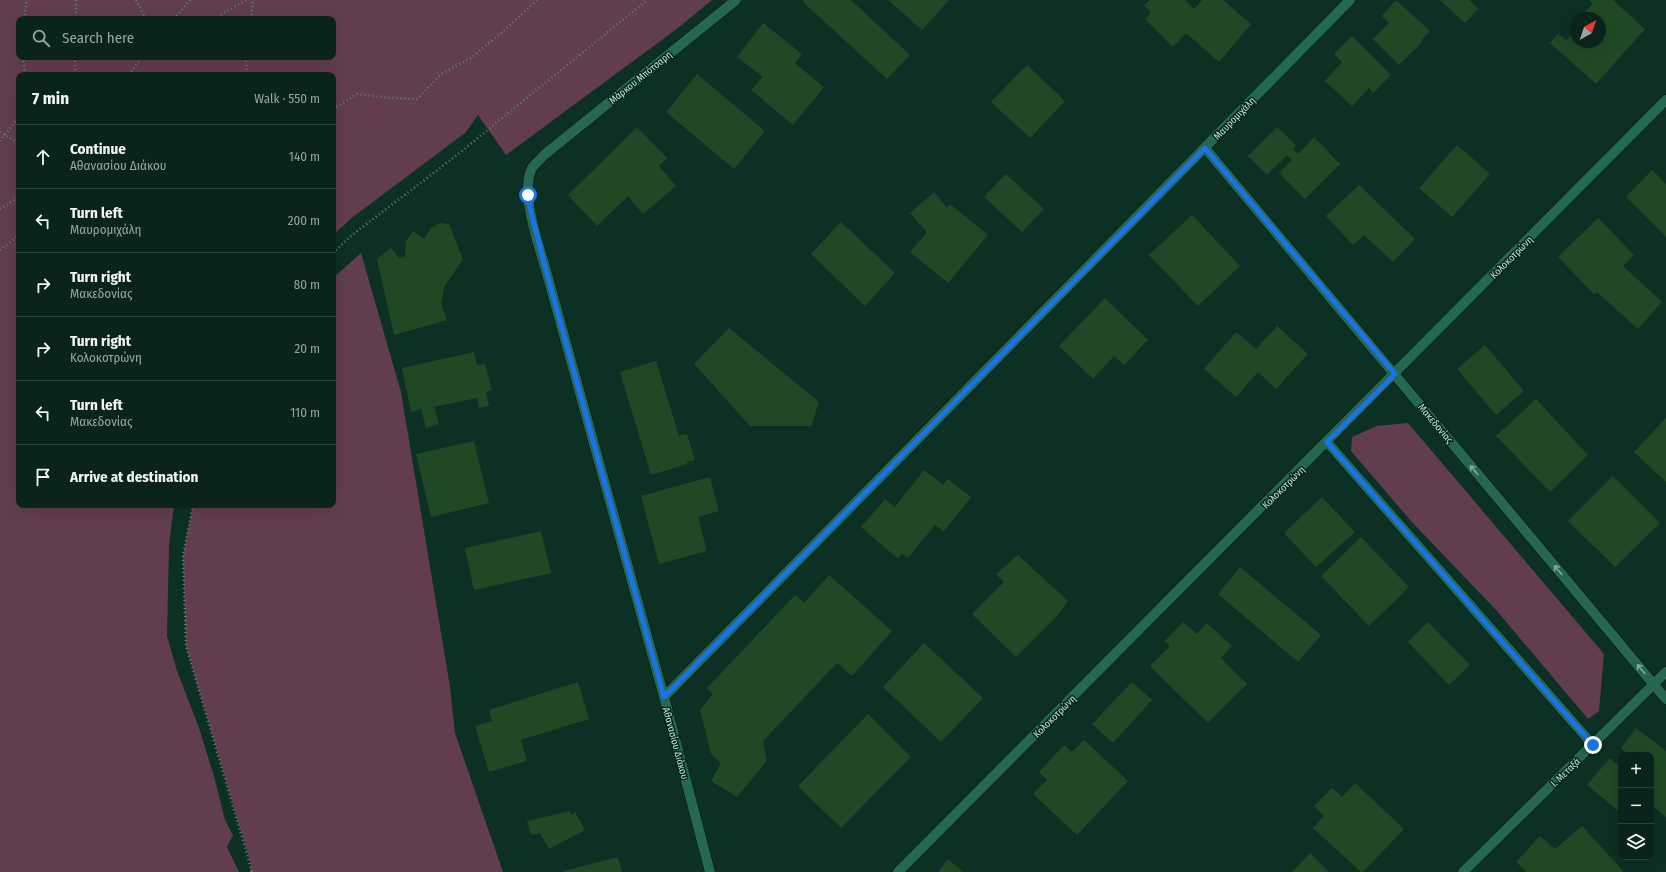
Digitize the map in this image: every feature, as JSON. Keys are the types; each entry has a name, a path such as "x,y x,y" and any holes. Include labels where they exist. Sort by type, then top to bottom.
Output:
{"street":[{"name":"Μάρκου Μπότσαρη","path":"544,155 736,0"},
{"name":"Μαυρομιχάλη","path":"664,697 1350,0"},
{"name":"Κολοκοτρώνη","path":"898,872 1666,100"},
{"name":"Μακεδονίας","path":"1205,148 1666,699"},
{"name":"Αθανασίου Διάκου","path":"544,155 532,168 529,179 528,195 530,208 664,697 710,872"},
{"path":"1327,442 1593,745"},
{"name":"Ι. Μεταξά","path":"1464,872 1666,672"}],"path":[{"path":"24,16 27,0"},
{"path":"76,0 76,16"},
{"path":"136,0 144,16"},
{"path":"177,16 190,0"},
{"path":"219,16 246,0"},
{"path":"251,16 253,0"},
{"path":"336,108 357,94 390,98 417,98 441,74 470,58 500,34 537,0"},
{"path":"336,250 352,236 458,154 647,0"},
{"path":"23,60 25,72"},
{"path":"75,60 75,72"},
{"path":"131,72 140,60"},
{"path":"246,60 248,72"},
{"path":"0,141 16,121"},
{"path":"0,132 16,141"},
{"path":"0,209 16,199"},
{"path":"0,250 16,238"},
{"path":"192,508 182,556 186,646 252,872"}],"shaded area":[{"path":"0,0 712,0 678,28 506,155 478,115 465,133 353,217 336,232 336,72 16,72 16,508 174,508 169,545 167,636 176,668 199,728 214,776 225,820 233,835 227,847 239,872 0,872"},
{"path":"361,253 401,392 450,687 455,733 503,872 250,872 251,865 186,646 183,556 192,508 336,508 336,275"},
{"path":"1408,423 1604,654 1599,711 1588,719 1497,611 1411,521 1351,451 1352,437 1377,426"}],"building":[{"path":"804,0 851,0 910,55 887,79 803,2"},
{"path":"888,0 949,0 922,30"},
{"path":"1150,0 1185,0 1194,9 1202,0 1223,0 1251,24 1219,62 1186,33 1173,47 1145,19 1151,13 1144,5"},
{"path":"1396,0 1430,31 1421,40 1423,41 1399,65 1373,39 1389,23 1382,16"},
{"path":"1440,0 1469,0 1478,9 1465,23"},
{"path":"1589,0 1613,0 1645,29 1596,84 1550,43 1558,34 1566,40 1570,36 1570,48 1606,48 1606,12 1585,12 1593,3"},
{"path":"763,23 802,54 795,63 824,87 793,125 751,90 763,77 737,57"},
{"path":"1352,36 1391,75 1373,93 1369,88 1352,106 1325,81 1342,62 1334,54"},
{"path":"1027,65 1065,101 1030,138 991,102"},
{"path":"697,74 765,131 734,169 666,112"},
{"path":"637,127 667,158 659,166 676,186 643,214 628,196 597,226 568,195"},
{"path":"1277,127 1296,145 1293,149 1298,154 1314,137 1340,164 1305,199 1279,173 1292,160 1287,155 1267,175 1248,156"},
{"path":"1457,145 1490,174 1452,217 1419,188"},
{"path":"1652,170 1666,184 1666,237 1626,197"},
{"path":"1006,174 1044,209 1022,232 984,197"},
{"path":"1359,185 1415,239 1393,262 1364,235 1353,245 1326,216"},
{"path":"934,192 947,208 950,204 988,235 948,283 910,252 927,232 910,213"},
{"path":"1192,215 1240,266 1198,306 1149,255"},
{"path":"1598,218 1634,255 1623,266 1662,302 1638,329 1597,292 1594,294 1558,257"},
{"path":"841,222 895,273 865,306 811,254"},
{"path":"440,223 449,224 463,259 444,287 441,304 447,320 394,335 377,259 391,248 399,258 405,257 406,241 413,231 424,239 431,228"},
{"path":"1105,298 1148,340 1124,365 1114,356 1093,379 1059,346"},
{"path":"1277,326 1308,354 1276,389 1258,372 1236,397 1204,369 1236,332 1256,349"},
{"path":"729,328 819,402 811,426 750,426 694,364"},
{"path":"1485,345 1524,391 1496,415 1457,369"},
{"path":"474,352 477,365 485,364 492,390 486,392 489,406 479,408 477,398 434,407 439,424 426,428 421,409 411,412 402,368"},
{"path":"656,361 679,436 687,434 695,460 687,462 687,464 651,475 620,372"},
{"path":"1536,399 1588,455 1550,492 1496,436"},
{"path":"1666,418 1666,482 1634,452"},
{"path":"474,441 489,503 431,517 416,454"},
{"path":"924,470 943,485 948,479 971,497 944,531 935,525 908,558 902,554 898,559 861,527 885,499 895,507"},
{"path":"1613,476 1660,523 1615,567 1568,521"},
{"path":"710,477 719,511 698,517 707,551 659,564 641,496"},
{"path":"1322,497 1355,532 1316,567 1284,533"},
{"path":"541,531 551,573 474,590 465,548"},
{"path":"1361,537 1409,587 1369,626 1321,576"},
{"path":"1018,555 1068,601 1056,617 1016,657 972,614 1004,582 996,574"},
{"path":"1240,567 1321,635 1298,662 1218,594"},
{"path":"829,575 892,631 852,676 837,663 763,741 767,761 737,797 711,781 721,763 711,754 700,710 713,694 707,688 795,595 804,603"},
{"path":"1183,622 1197,634 1207,623 1232,646 1221,658 1247,684 1208,723 1150,666 1170,646 1165,641"},
{"path":"1428,622 1470,665 1449,685 1408,642"},
{"path":"924,643 983,698 941,742 883,687"},
{"path":"578,682 589,719 521,740 527,761 489,772 475,726 492,721 489,710"},
{"path":"1132,682 1152,700 1113,743 1092,724"},
{"path":"868,714 911,757 841,828 798,786"},
{"path":"1636,728 1666,751 1666,817 1654,807 1654,752 1626,752 1621,748"},
{"path":"1084,740 1128,781 1077,835 1033,794 1047,780 1039,772 1064,745 1072,752"},
{"path":"1610,758 1618,765 1618,811 1587,785"},
{"path":"1355,783 1404,829 1363,872 1361,872 1313,828 1324,816 1314,806 1332,788 1342,797"},
{"path":"570,811 571,815 575,812 585,830 549,849 540,833 531,835 527,821"},
{"path":"1582,826 1624,872 1527,872 1516,862 1540,836 1555,849"},
{"path":"1310,853 1329,872 1292,872"},
{"path":"618,857 622,872 564,872 564,871"},
{"path":"948,859 963,872 938,872"}],"route":[{"path":"528,195 547,274 664,697 1205,148 1395,374 1327,442 1593,745"}]}
